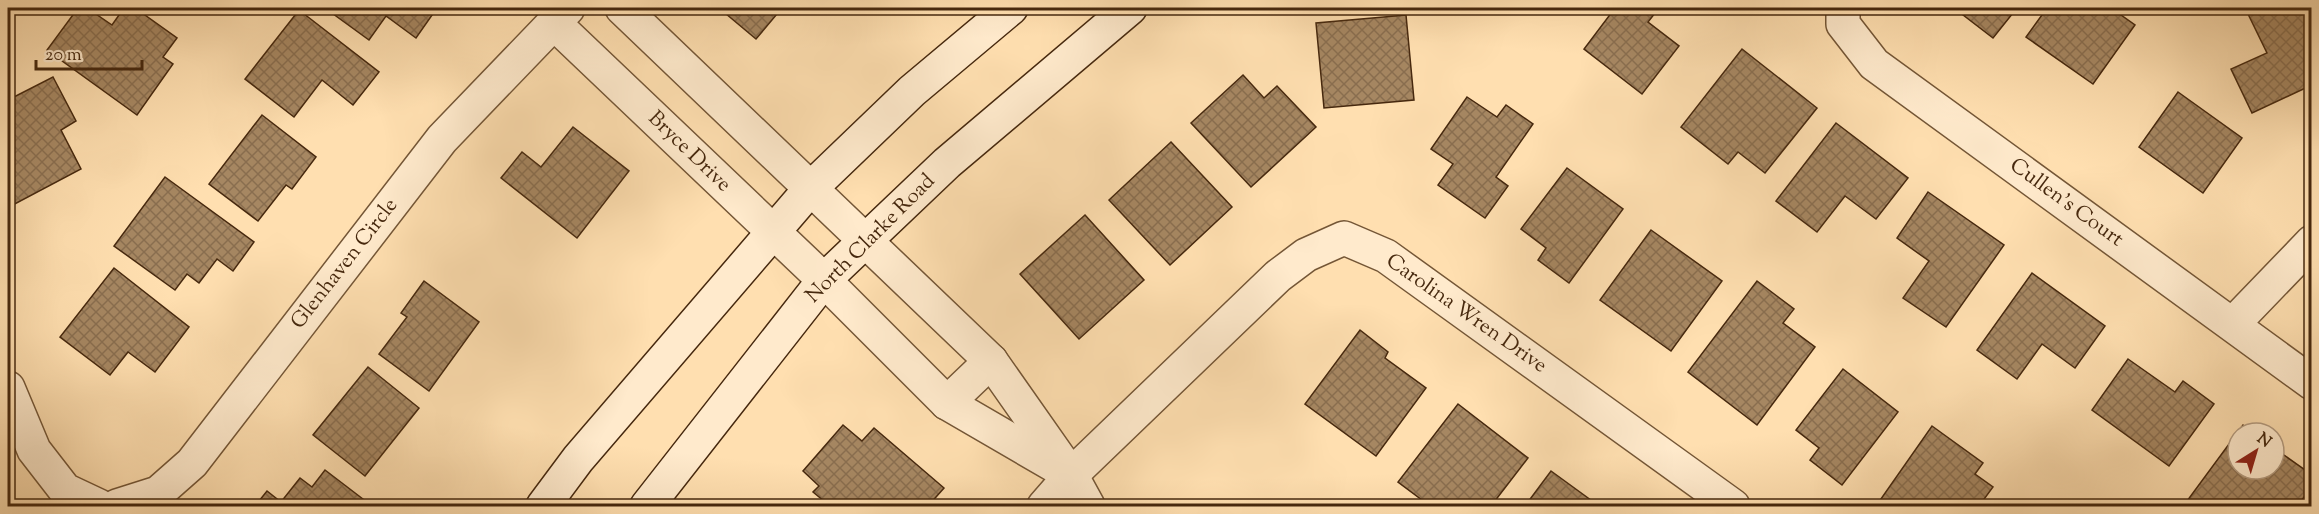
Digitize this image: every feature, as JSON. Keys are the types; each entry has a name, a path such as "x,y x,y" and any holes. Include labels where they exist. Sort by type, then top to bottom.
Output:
{"street":[{"path":"622,8 991,361 1071,475 1088,507"},
{"path":"543,507 578,459 811,188 912,91 1011,8"},
{"name":"North Clarke Road","path":"647,507 824,280 947,163 1130,8"},
{"name":"Cullen's Court","path":"1843,8 1843,24 1874,64 2312,383"},
{"name":"Bryce Drive","path":"561,15 772,232 824,280 947,403 1071,475"},
{"name":"Glenhaven Circle","path":"117,507 158,493 192,463 442,139 561,15"},
{"name":"Carolina Wren Drive","path":"1071,475 1278,276 1306,255 1344,238 1386,256 1733,507"},
{"path":"2233,324 2312,242"},
{"path":"947,403 991,361"},
{"path":"8,388 34,450 65,490 99,507"},
{"path":"1044,507 1071,475"}],"building":[{"path":"78,8 87,8 112,25 124,8 135,8 177,38 163,57 173,64 137,115 47,50"},
{"path":"325,8 437,8 416,38 386,16 369,40"},
{"path":"719,8 782,8 756,39"},
{"path":"1615,8 1659,8 1648,22 1679,46 1642,94 1584,49"},
{"path":"1954,8 2017,8 1993,38"},
{"path":"2047,8 2111,8 2135,25 2093,84 2026,37"},
{"path":"2257,8 2302,8 2312,27 2312,85 2252,113 2231,69 2267,53 2247,12"},
{"path":"299,10 379,72 353,105 322,80 294,117 245,79"},
{"path":"1406,15 1414,100 1324,108 1316,23"},
{"path":"1742,49 1817,108 1765,173 1738,152 1728,164 1681,127"},
{"path":"1243,75 1264,98 1277,86 1316,127 1251,187 1191,123"},
{"path":"53,77 76,121 61,130 81,169 9,207 8,100"},
{"path":"2178,92 2242,138 2203,193 2139,147"},
{"path":"1467,97 1497,117 1506,105 1533,124 1496,177 1508,186 1485,218 1438,185 1453,164 1431,149"},
{"path":"262,115 316,157 292,189 286,185 258,221 209,184"},
{"path":"1836,123 1908,178 1876,219 1845,196 1817,232 1776,201"},
{"path":"573,127 629,171 577,238 501,178 522,152 541,167"},
{"path":"1171,142 1232,207 1170,265 1109,200"},
{"path":"1567,168 1623,209 1569,283 1538,260 1546,248 1521,229"},
{"path":"165,177 254,242 233,271 217,259 199,283 187,274 175,290 114,246"},
{"path":"1928,192 2004,245 1946,327 1903,298 1929,261 1897,238"},
{"path":"1085,215 1144,280 1079,339 1020,274"},
{"path":"1651,230 1722,281 1671,351 1600,300"},
{"path":"114,268 189,327 155,372 128,352 110,375 60,337"},
{"path":"2032,273 2105,326 2075,368 2042,344 2017,379 1977,350"},
{"path":"424,281 479,322 429,391 379,354 407,317 401,313"},
{"path":"1757,281 1794,309 1783,323 1815,347 1757,425 1688,372"},
{"path":"1360,330 1388,352 1385,358 1426,388 1376,456 1305,404"},
{"path":"2128,359 2175,392 2183,381 2214,404 2169,466 2092,410"},
{"path":"368,367 419,408 365,476 313,435"},
{"path":"1843,369 1898,412 1842,485 1810,460 1819,448 1796,430"},
{"path":"1458,404 1528,458 1491,506 1430,506 1398,482"},
{"path":"843,425 862,441 874,428 944,488 928,506 830,506 813,492 819,486 803,471"},
{"path":"1932,426 1983,463 1975,474 1993,487 1979,506 1876,506"},
{"path":"2226,448 2226,481 2286,481 2286,457 2312,475 2312,487 2297,506 2195,506 2187,501"},
{"path":"325,470 372,506 255,506 267,491 281,502 300,478 312,487"},
{"path":"1551,471 1599,506 1525,506"}]}
